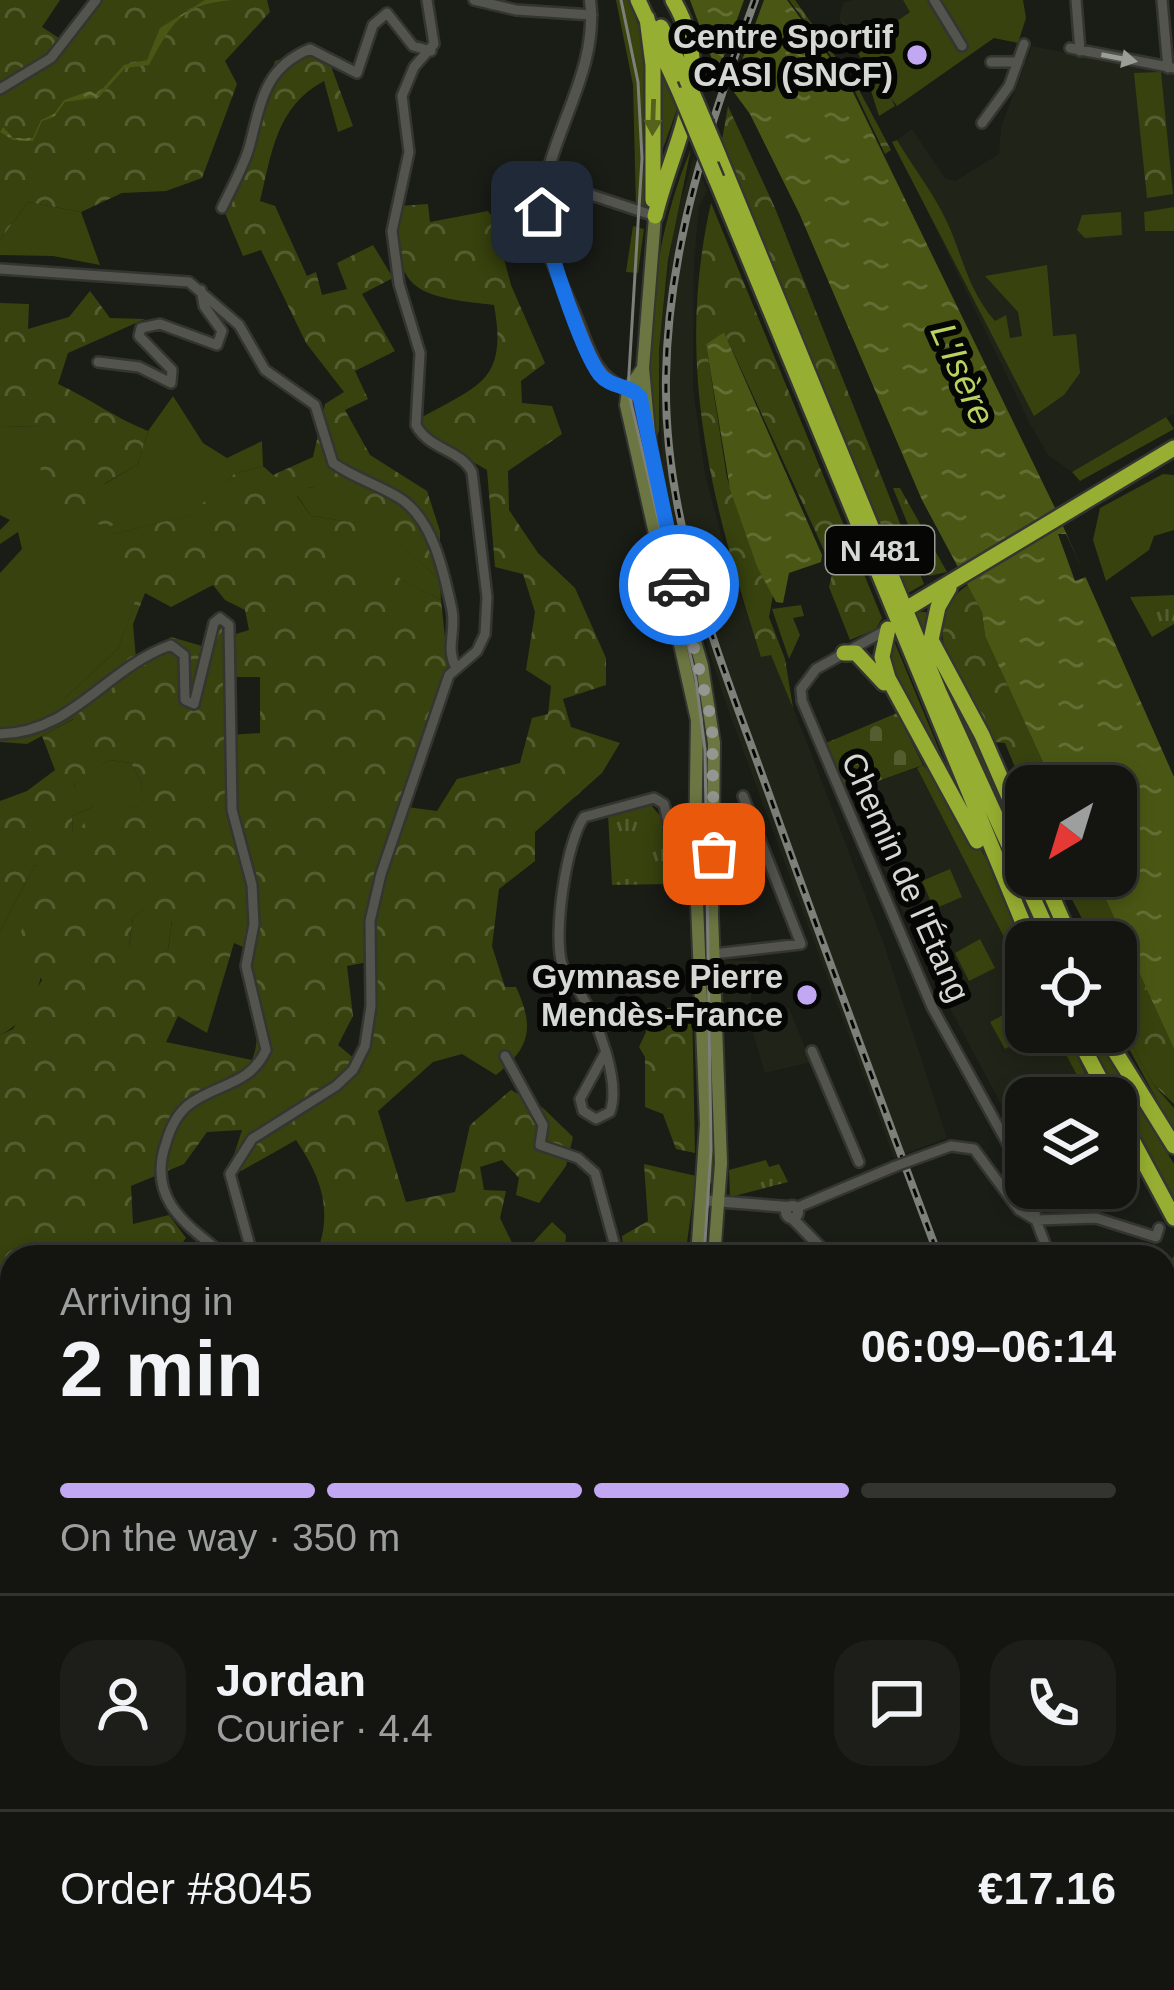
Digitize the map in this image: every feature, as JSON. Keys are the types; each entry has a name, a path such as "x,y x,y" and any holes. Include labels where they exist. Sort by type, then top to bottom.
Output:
{"highway":[{"name":"N 481","path":"638,0 718,154 946,710 1043,921"},
{"name":"N 481","path":"648,0 716,179 1020,921"},
{"path":"656,216 696,74 689,34 673,0"},
{"path":"646,18 654,78 656,216"},
{"path":"1005,788 982,735 937,658 929,607 915,604 1174,448"},
{"path":"933,623 951,586"},
{"path":"888,629 882,657 903,710"},
{"path":"844,653 856,653 872,665 903,710 1018,921"},
{"path":"1116,1053 1174,1146"},
{"path":"1125,1053 1174,1146"},
{"path":"1137,1148 1174,1218"}],"main road":[{"path":"656,216 626,405 694,694 706,1124 698,1245"},
{"path":"633,383 649,431 662,514 712,723 715,1245"}],"street":[{"path":"0,89 51,58 96,0"},
{"path":"427,0 431,51"},
{"path":"474,0 516,10 592,15"},
{"path":"590,0 589,50 542,212 553,264 595,364 633,383"},
{"path":"934,0 962,46"},
{"path":"1076,0 1075,49 1171,68 1162,0"},
{"path":"222,208 250,144 256,109 284,62 310,50 357,73 373,25 387,13 413,46 431,51"},
{"path":"982,123 1010,86 1024,44"},
{"path":"250,1245 230,1174 252,1139 336,1086 358,1062 371,1006 374,901 434,710 455,666 483,643 486,619 472,472 464,460 432,445 416,425 420,353 392,242 394,204 409,152 403,96 414,67 431,51"},
{"path":"991,62 1018,62"},
{"path":"549,181 656,216"},
{"path":"0,269 169,279 201,290 238,325 265,370 315,405 333,463 404,501 417,515 433,541 446,586 454,626 449,653 455,666"},
{"path":"98,362 139,368 171,383 172,370 139,336 141,328 160,324 217,345 222,331 204,305 201,290"},
{"path":"0,734 43,730 136,660 171,645 184,655 185,700 194,704 214,623 220,618 229,625 232,810 252,885 254,924 246,966 266,1050 251,1073 192,1102 173,1125 159,1167 171,1210 213,1245"},
{"name":"Chemin de l'Étang","path":"888,629 805,680 802,701 918,976 1005,1138"},
{"path":"713,954 801,944 743,796"},
{"path":"604,1055 580,1099 583,1111 596,1118 610,1112 614,1099 604,1055 597,1025 563,967 558,941 572,837 584,818 654,798 667,810 670,845 695,854 765,854"},
{"path":"812,1051 860,1162"},
{"path":"505,1056 543,1125 540,1145 578,1158 595,1173 615,1245"},
{"path":"792,1213 951,1146 974,1149 1019,1210 1036,1220 1096,1218 1156,1237 1159,1228"},
{"path":"701,1201 792,1213 820,1245"},
{"path":"1035,1209 1045,1245"}],"shaded area":[{"path":"903,0 911,11 859,47 839,16 844,2"},
{"path":"1032,46 1174,74 1174,414 1072,472 1048,455 1030,424 894,142 912,129 945,178 955,181 999,154 1001,127"},
{"path":"694,156 707,191 699,207 694,261 693,388 705,473 726,554 762,657 771,654 806,740 884,944 947,1138 894,1158 726,704 674,541 662,475 659,344 674,225"},
{"path":"917,768 1005,939 1005,1053 1065,1053 1078,1077 1005,1077 1005,1112 923,957 856,804 856,789"},
{"path":"717,960 759,961 745,1024 789,1008 811,1062 765,1073 751,1027 721,1029"}],"green space":[{"path":"0,0 60,0 42,27 68,44 102,0 267,0 270,12 225,61 237,84 202,178 166,191 122,193 81,212 28,202 0,240"},
{"path":"616,0 629,0 646,47 649,210 636,208 633,85"},
{"path":"789,0 795,0 859,90 891,150 885,154 851,83"},
{"name":"Centre Sportif CASI (SNCF)","path":"903,0 1023,0 1026,18 1018,43 994,38 897,106 891,98 895,106 879,116 861,59 839,16 859,47 910,12"},
{"path":"310,49 328,58 353,126 338,132 324,81 308,92 278,132 260,201 275,206 307,276 316,272 322,295 347,289 337,263 373,245 393,278 362,294 395,351 355,371 368,399 345,410 370,455 427,491 440,531 440,580 340,491 307,487 297,496 311,516 358,523 360,557 441,600 448,666 416,761 407,807 437,811 457,779 520,763 532,718 548,714 551,686 526,670 535,612 523,574 495,567 487,470 440,443 417,420 484,378 497,351 494,305 444,298 414,284 400,256 399,206 428,204 430,222 488,211 511,285 545,363 521,381 522,403 552,406 562,434 508,471 509,510 538,553 575,588 606,658 606,685 563,699 571,727 620,743 602,773 535,832 535,861 499,889 492,946 505,987 516,987 526,1014 526,1036 516,1056 496,1075 462,1054 433,1062 378,1111 406,1202 455,1192 470,1125 511,1090 543,1108 573,1137 566,1166 539,1203 516,1195 519,1178 502,1160 480,1167 484,1190 506,1191 500,1218 513,1245 320,1245 322,1196 313,1168 296,1140 241,1171 232,1161 242,1130 207,1132 184,1164 131,1186 133,1224 169,1215 186,1238 181,1245 0,1245 0,1035 13,1029 42,980 17,941 47,871 35,865 0,931 0,801 27,791 55,770 42,736 74,719 65,698 118,649 144,576 111,554 114,534 190,515 234,474 263,466 273,475 313,457 325,404 344,392 306,343 261,250 243,256 225,213 275,61","holes":["213,585 225,600 245,610 249,630 229,636 225,620 214,623 209,648 171,637 136,659 133,624 145,593 171,607","226,677 260,677 260,733 229,735","110,760 131,763 142,783 139,806 94,813 73,835 72,816 93,807 89,793 74,790 75,780","150,905 172,921 168,950 144,959 129,946 133,917","234,943 243,947 255,1018 252,1060 166,1042 178,1016 207,1033","368,962 371,1026 356,1060 338,1045 353,1016 347,966"]},
{"path":"657,62 677,109 659,160"},
{"path":"1161,72 1173,194 1147,198 1134,73"},
{"path":"728,106 775,208 924,584 908,593 722,140"},
{"path":"897,140 942,212 985,308 995,321 1006,315 1010,338 1022,336 1018,312 985,276 1047,265 1053,336 1076,334 1080,373 1064,395 1034,416 892,142"},
{"path":"691,149 668,260 659,349 659,431 654,444 650,369 654,294 667,220"},
{"path":"28,202 81,212 100,265 53,256 0,255 0,240"},
{"path":"711,203 882,618 876,629 850,640 829,587 833,570 724,332 706,344 727,478 757,567 773,595 769,617 785,659 793,708 771,655 761,657 727,544 704,433 696,321"},
{"path":"1174,207 1174,231 1145,231 1144,212"},
{"path":"1121,212 1122,235 1085,238 1077,230 1082,215"},
{"path":"633,226 644,229 638,273 626,272"},
{"path":"90,291 110,318 145,319 68,353 58,384 148,431 138,464 104,484 115,488 122,504 119,522 107,528 48,493 41,469 39,426 0,427 0,303 29,304 28,329 69,317"},
{"path":"173,396 203,443 227,458 262,441 263,466 234,474 191,515 114,534 145,575 118,649 65,698 75,718 27,744 0,742 0,573 22,549 18,532 0,544 0,530 10,520 0,515 0,427 40,426 103,485 138,464 148,431"},
{"path":"1166,417 1174,429 1080,481 1072,472"},
{"path":"650,470 700,667 710,759 701,758 644,478"},
{"path":"1163,474 1174,475 1174,530 1154,536 1149,550 1106,581 1093,540 1100,508"},
{"path":"306,487 340,490 440,580 441,600 359,557 357,523 311,516 297,495"},
{"path":"893,488 900,488 947,572 929,576"},
{"path":"968,585 982,612 985,636 1044,765 1014,765 1005,743 995,742 959,684 943,641 943,620 951,601"},
{"path":"1174,595 1174,624 1152,637 1130,597"},
{"path":"801,605 804,616 793,618 800,635 789,659 772,609"},
{"path":"914,612 926,612 927,636 1005,802 1005,822"},
{"path":"892,636 959,798 887,660"},
{"path":"897,713 923,765 856,789 842,783 826,743"},
{"path":"110,760 131,763 142,783 140,806 94,814 73,837 72,816 93,807 74,790 75,779"},
{"path":"923,765 939,784 990,865 1014,921 1005,921 1005,939 917,768"},
{"path":"650,804 661,817 669,884 612,885 608,815"},
{"path":"35,865 47,870 44,962 31,1005 0,1035 0,931"},
{"path":"696,869 711,870 717,1184 706,1183"},
{"path":"950,869 962,897 934,909 922,881"},
{"path":"1071,897 1105,897 1116,921 1083,921"},
{"path":"151,904 172,920 168,950 144,960 129,947 133,917"},
{"path":"980,939 995,968 969,981 955,953"},
{"path":"1137,968 1174,1049 1174,1104 1153,1084 1136,1053"},
{"path":"692,1005 695,1153 676,1149 663,1114 645,1107 645,1057 639,1047 646,1032 643,1011"},
{"path":"1005,1014 1005,1049 990,1022"},
{"path":"1065,1053 1075,1053 1087,1077 1078,1077"},
{"path":"1095,1053 1108,1053 1122,1077 1109,1077"},
{"path":"1131,1053 1136,1053 1153,1084 1174,1108 1174,1131"},
{"path":"1137,1102 1174,1164 1174,1197 1137,1129"},
{"path":"766,1160 769,1167 779,1164 788,1182 730,1197 729,1170"},
{"path":"644,1164 696,1176 687,1245 623,1245 622,1236 648,1221"},
{"path":"552,1222 566,1235 565,1245 531,1245"}],"water":[{"path":"205,0 232,0 189,12 172,27 149,65 125,68 99,97 65,102 54,117 42,121 33,141 13,140 0,132 3,127 13,138 33,138 41,120 54,114 64,100 90,91 97,95 124,65 147,60 160,28"},
{"name":"L'Isère","path":"690,0 787,0 849,84 1055,508 1174,777 1174,1049 1137,968 1137,921 1116,921 1105,897 1137,897 1137,765 1044,765 985,636 982,612 922,500 800,215 750,114 714,65"},
{"path":"724,332 822,555 821,562 789,573 783,603 776,602 757,567 730,489 706,344"}],"pier":[{"path":"744,0 764,0 729,96 716,78"},
{"path":"1058,534 1066,534 1086,577 1075,581"}],"tram line":[{"path":"621,0 638,82 642,158 628,390 696,680 705,750 711,1150 705,1245"}],"railway":[{"path":"755,0 694,185 674,279 666,377 674,486 715,643 935,1245"}],"way so far":[{"path":"679,585 712,723 714,854"}],"place":[{"name":"Centre Sportif CASI (SNCF)","path":"917,55"},
{"name":"Gymnase Pierre Mendès-France","path":"807,995"}],"route":[{"path":"542,212 553,264 601,376 637,391 640,397 679,585"}]}
